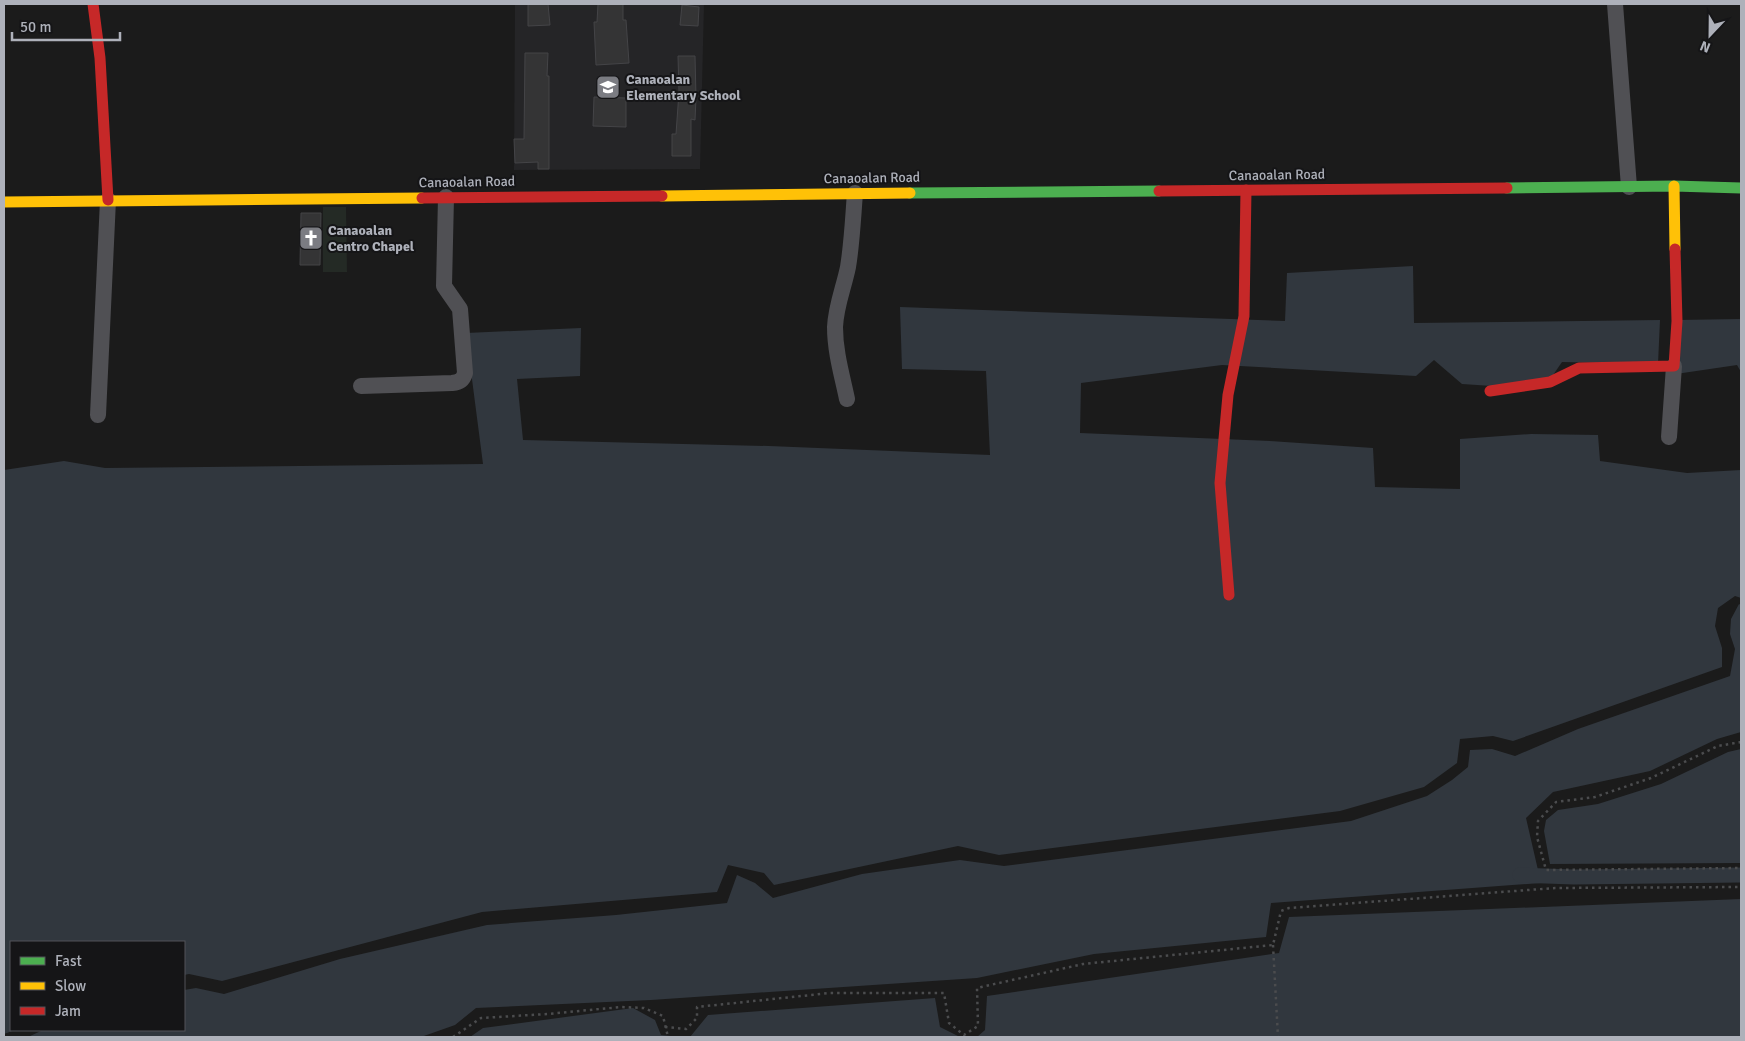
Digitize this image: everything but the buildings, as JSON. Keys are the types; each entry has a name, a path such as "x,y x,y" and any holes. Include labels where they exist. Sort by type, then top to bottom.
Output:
{"street":[{"path":"92,4 100,58 108,200 98,415"},
{"path":"1615,4 1629,186"},
{"name":"Canaoalan Road","path":"4,202 1629,186 1741,188"},
{"path":"1669,437 1677,321 1674,186"},
{"path":"1229,595 1220,483 1228,395 1244,316 1246,190"},
{"path":"847,399 836,350 835,326 836,308 850,256 855,194"},
{"path":"361,386 452,383 463,379 465,373 460,309 444,286 446,197"},
{"path":"1490,391 1550,382 1562,378 1579,368 1674,366"}],"path":[{"path":"1741,742 1718,746 1651,778 1595,797 1556,802 1538,821 1537,837 1546,870 1741,868"},
{"path":"1278,1037 1273,945 1281,911 1289,908 1555,888 1741,887"},
{"path":"666,1027 686,1030 697,1018 697,1007 830,993 944,993 950,1023 964,1036 978,1026 977,988 1083,964 1273,945"},
{"path":"452,1037 481,1018 621,1007 644,1008 663,1016 668,1037"}],"shaded area":[{"name":"Canaoalan Elementary School","path":"515,4 704,4 700,169 514,170"},
{"path":"323,207 346,207 347,272 323,272"},
{"path":"1413,266 1414,323 1660,320 1658,364 1562,362 1551,378 1492,386 1462,384 1434,360 1416,376 1222,365 1081,383 1080,433 1270,441 1373,448 1375,487 1460,489 1460,439 1531,434 1598,435 1600,461 1687,473 1741,470 1741,598 1735,596 1718,608 1715,626 1722,648 1722,667 1513,741 1493,736 1460,739 1457,763 1424,787 1340,811 999,855 958,846 774,885 764,873 728,865 717,892 482,912 222,981 185,975 185,941 10,941 10,1031 12,1031 4,1034 4,470 64,461 105,468 483,464 466,333 581,328 580,376 517,379 523,440 769,446 990,455 986,371 902,369 900,307 1285,321 1287,273"},
{"path":"1741,319 1741,372 1737,365 1676,374 1677,320"},
{"path":"1739,604 1741,605 1741,732 1717,739 1650,771 1553,792 1526,818 1541,883 1271,903 1266,937 1094,954 977,978 651,1000 476,1008 455,1025 421,1037 28,1037 41,1031 185,1031 185,990 196,988 224,994 340,959 487,925 616,915 727,903 737,875 755,883 773,898 862,874 960,860 1004,866 1351,821 1427,796 1468,767 1470,750 1492,749 1515,756 1578,729 1730,676 1735,649 1730,634 1731,619"},
{"path":"1741,749 1741,863 1550,864 1544,831 1546,820 1558,810 1598,804 1661,784 1728,752"},
{"path":"1741,899 1741,1037 977,1037 985,1030 987,996 1279,953 1289,917"},
{"path":"935,998 940,1027 960,1037 690,1037 708,1015"},
{"path":"633,1008 655,1020 661,1035 681,1037 470,1037 483,1028"}],"waterway":[{"path":"1520,875 1574,877 1741,875"}],"traffic: fast":[{"path":"1507,188 1674,186 1741,188"},
{"path":"910,193 1159,191"}],"traffic: slow":[{"path":"1674,186 1675,249"},
{"path":"662,196 910,193"},
{"path":"4,202 422,198"}],"traffic: jam":[{"path":"93,4 100,58 108,200"},
{"path":"1159,191 1507,188"},
{"path":"1229,595 1220,483 1228,395 1244,316 1246,190"},
{"path":"422,198 662,196"},
{"path":"1490,391 1550,382 1579,368 1674,366 1677,321 1675,249"}],"place":[{"name":"Canaoalan Elementary School","path":"608,87"},
{"name":"Canaoalan Centro Chapel","path":"311,238"}]}
